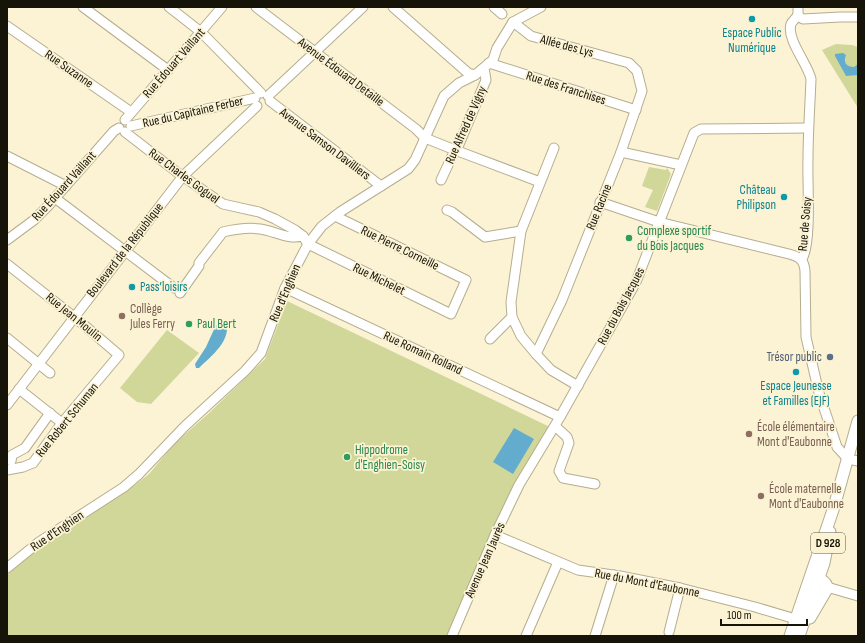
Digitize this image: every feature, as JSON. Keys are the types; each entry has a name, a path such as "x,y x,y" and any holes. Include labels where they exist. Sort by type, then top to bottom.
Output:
{"main road":[{"name":"D 928","path":"820,579 834,508 853,460 852,443 858,420"},
{"name":"D 928","path":"796,635 799,620 820,579 828,547 834,508"},
{"path":"796,635 826,592 820,579"}],"street":[{"path":"83,7 168,70"},
{"name":"Avenue Samson Davilliers","path":"169,7 201,32 262,99 381,186"},
{"name":"Rue Édouart Vaillant","path":"125,127 131,112 222,7"},
{"name":"Avenue Édouard Detaille","path":"256,7 416,129 425,138"},
{"name":"Boulevard de la République","path":"8,402 183,176 262,99 316,52 363,7"},
{"path":"393,7 463,70 468,74 475,75"},
{"path":"494,7 502,14"},
{"path":"513,22 541,7"},
{"path":"840,17 858,12"},
{"path":"802,13 821,18 858,17"},
{"name":"Rue de Soisy","path":"802,13 791,23 791,33 810,73 808,128 808,212 806,249 802,259 805,264 806,337 819,393 835,437 837,447 853,460"},
{"name":"Allée des Lys","path":"513,22 531,36 625,61"},
{"name":"Rue d'Enghien","path":"7,568 39,542 124,487 139,474 185,426 245,371 260,353 285,288 308,244 322,226 335,216 408,169 415,160 444,96 459,83 489,67 497,48 513,22"},
{"name":"Rue Suzanne","path":"7,26 131,112"},
{"name":"Rue Racine","path":"536,354 562,300 621,152 642,91 635,68 625,61"},
{"name":"Rue des Franchises","path":"489,67 636,110"},
{"name":"Rue Alfred de Vigny","path":"441,180 455,150 457,149 486,80 489,67"},
{"path":"459,83 464,75 463,70"},
{"name":"Rue du Capitaine Ferber","path":"125,127 262,99"},
{"name":"Rue Charles Goguel","path":"125,127 183,176 223,204 259,212 296,230 303,236 308,244"},
{"name":"Rue Édouard Vaillant","path":"7,240 34,220 114,131 125,127"},
{"name":"Rue du Bois Jacques","path":"519,485 555,426 636,282 681,165 696,131 701,129 808,128"},
{"path":"425,138 540,182"},
{"path":"554,148 521,232 511,302 512,317 521,336 551,370 578,386"},
{"path":"621,152 681,165"},
{"path":"7,156 66,186"},
{"path":"55,198 177,290 199,266 199,263 223,232 246,228 272,231 289,238 303,236"},
{"path":"600,202 659,222 798,256 802,259"},
{"path":"447,210 452,212 485,237 521,232"},
{"name":"Rue Pierre Corneille","path":"335,216 466,280 451,314"},
{"name":"Rue Michelet","path":"308,244 451,314"},
{"name":"Rue Jean Moulin","path":"7,264 119,355 103,375"},
{"name":"Rue Romain Rolland","path":"285,288 560,417"},
{"path":"490,339 512,317"},
{"path":"7,338 50,373"},
{"name":"Rue Robert Schuman","path":"7,470 24,467 33,463 62,423 103,375"},
{"path":"19,389 62,423"},
{"path":"11,461 12,455 24,448 50,413"},
{"path":"555,426 567,437 569,443 560,471 563,478 595,484"},
{"path":"835,437 844,444 852,443"},
{"name":"Avenue Jean Jaurès","path":"452,636 519,485"},
{"name":"Rue du Mont d'Eaubonne","path":"496,535 578,570 614,575 680,588 799,620"},
{"path":"526,636 558,562"},
{"path":"595,636 614,575"},
{"path":"820,579 858,596"},
{"path":"669,632 680,588"}],"green space":[{"path":"836,44 858,47 858,108 822,50"},
{"path":"649,167 666,170 667,168 671,174 657,211 645,207 653,190 642,186"},
{"name":"Hippodrome d'Enghien-Soisy","path":"287,301 550,427 522,471 509,495 448,636 7,636 7,575 39,547 131,488 149,474 175,443 208,414 265,359"},
{"path":"167,330 199,353 151,404 137,402 120,388"}],"water":[{"path":"843,53 846,55 845,60 847,65 854,67 858,64 858,75 846,76 835,56 835,54"},
{"path":"221,321 226,321 227,328 223,341 219,348 199,368 196,368 195,364 206,347 216,325"},
{"path":"514,428 534,439 513,474 493,462"}],"place":[{"name":"Espace Public Numérique","path":"752,19"},
{"name":"Château Philipson","path":"784,197"},
{"name":"Complexe sportif du Bois Jacques","path":"629,238"},
{"name":"Pass’loisirs","path":"132,287"},
{"name":"Collège Jules Ferry","path":"122,316"},
{"name":"Paul Bert","path":"189,324"},
{"name":"Trésor public","path":"830,357"},
{"name":"Espace Jeunesse et Familles (EJF)","path":"796,372"},
{"name":"École élémentaire Mont d'Eaubonne","path":"749,434"},
{"name":"Hippodrome d'Enghien-Soisy","path":"347,457"},
{"name":"École maternelle Mont d'Eaubonne","path":"761,496"}]}
